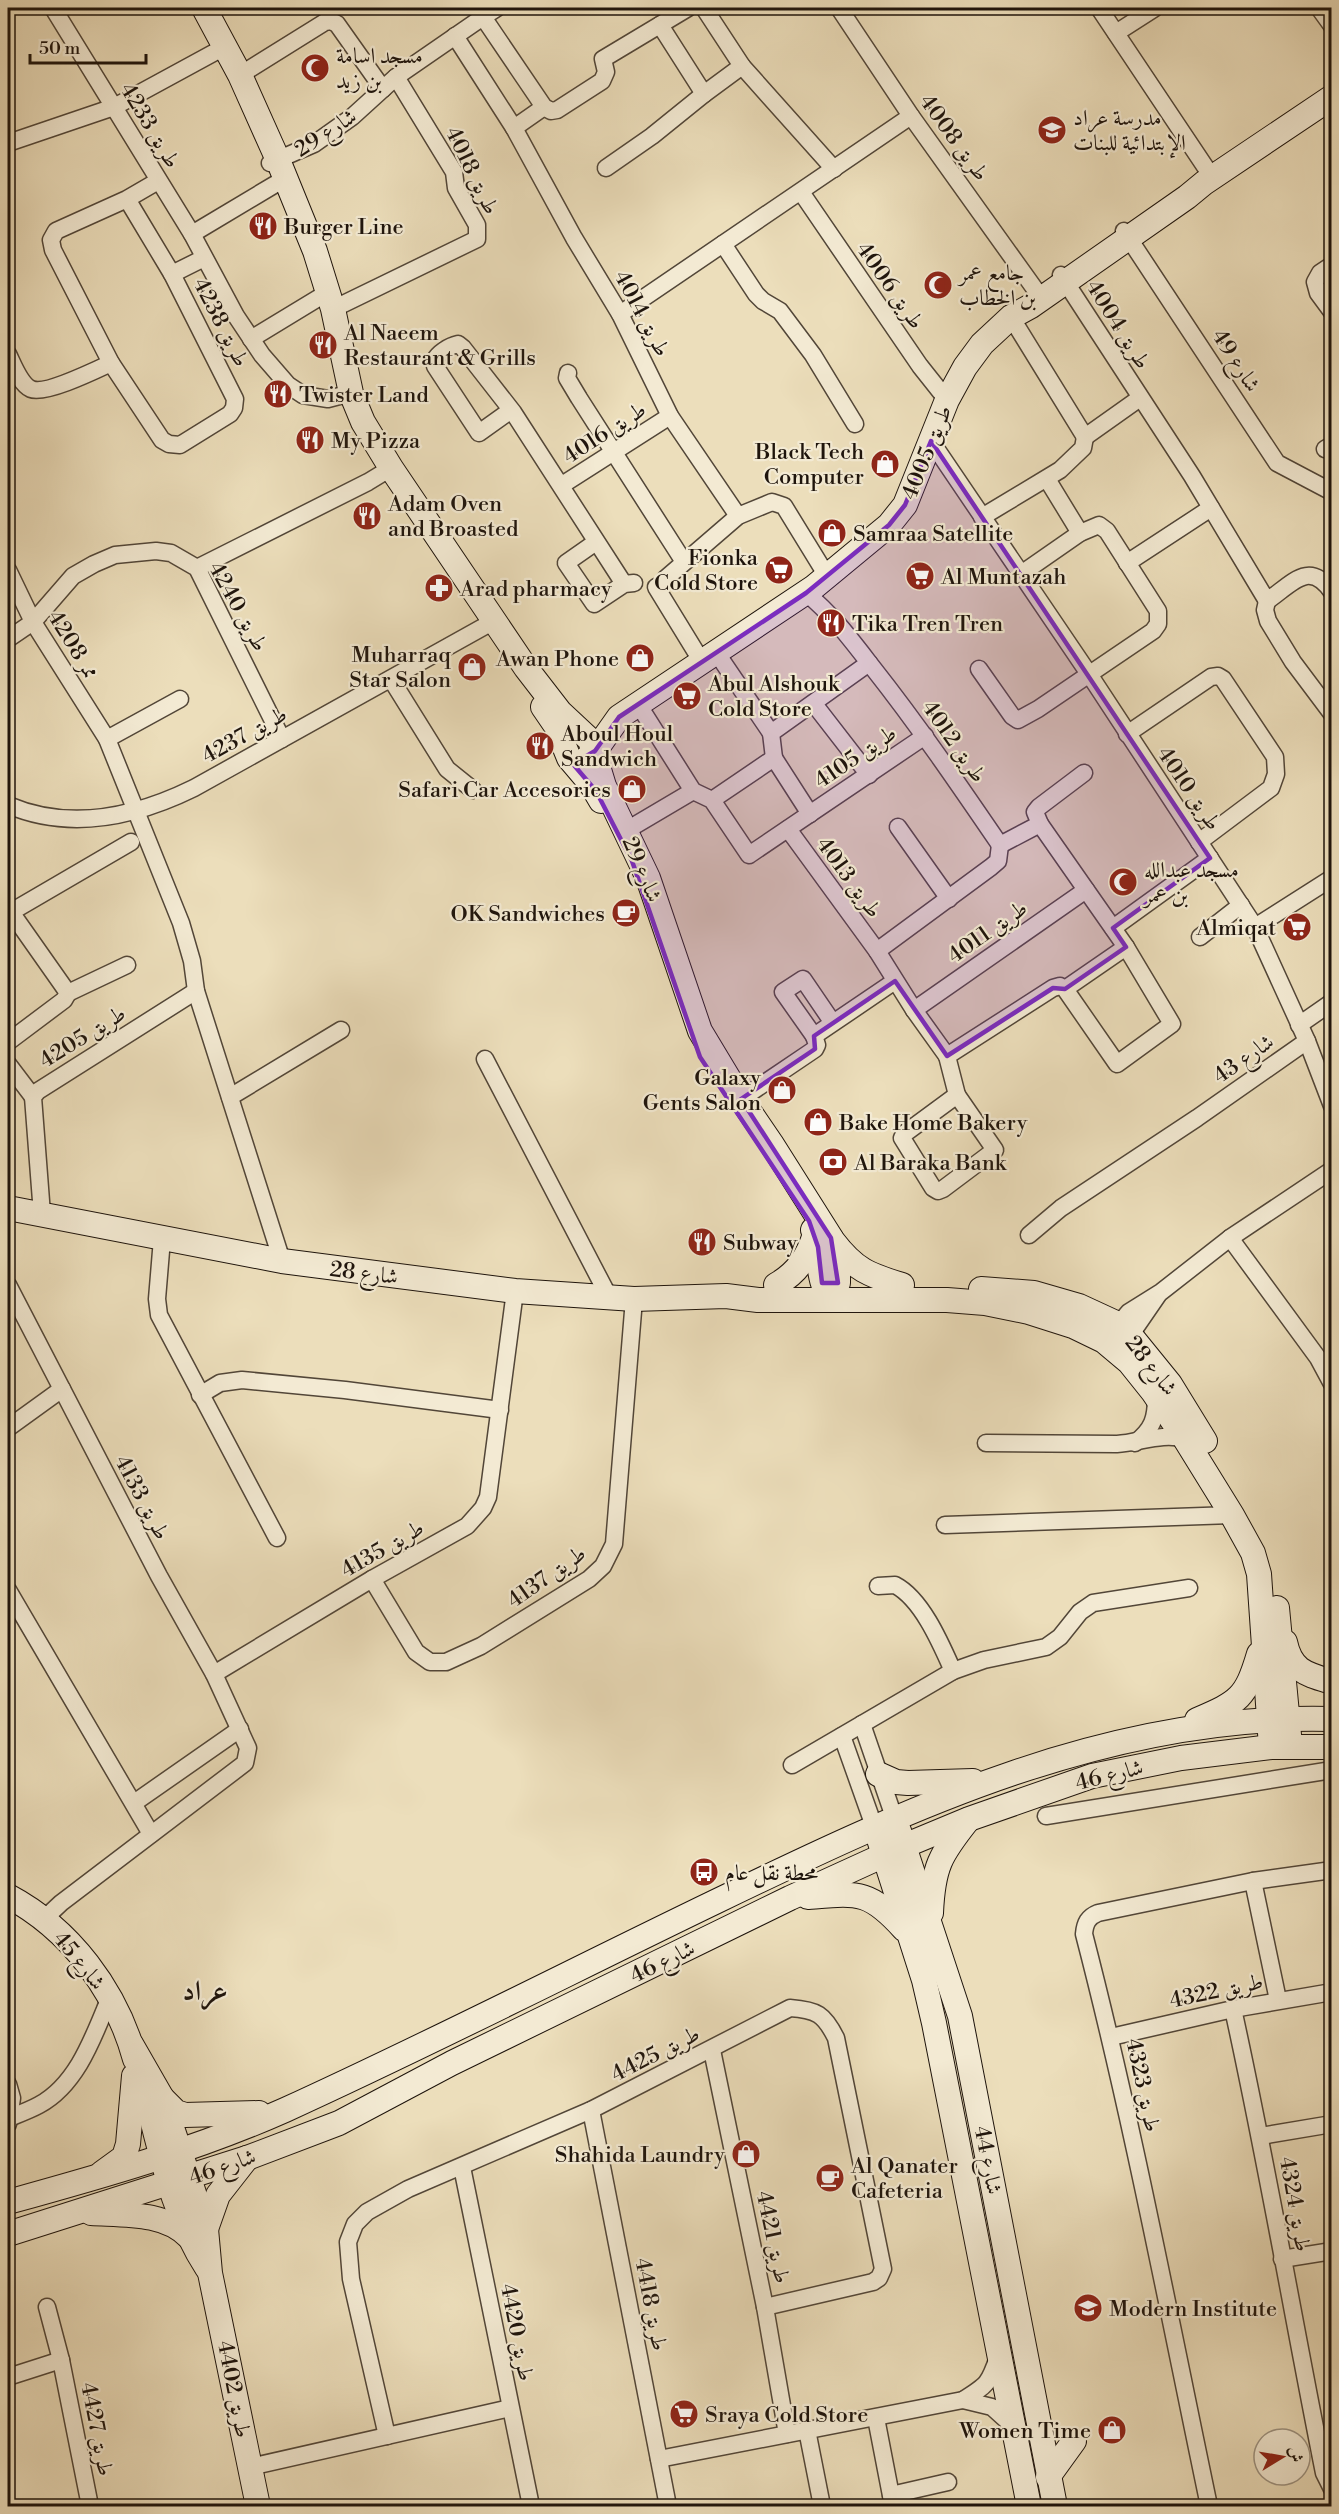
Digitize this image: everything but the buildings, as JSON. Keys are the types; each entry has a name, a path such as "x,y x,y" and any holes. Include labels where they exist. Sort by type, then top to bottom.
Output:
{"street":[{"name":"طريق 4233","path":"53,8 192,234 236,316 251,339 274,369 295,391 315,398 346,394"},
{"name":"شارع 29","path":"194,8 217,51 236,78"},
{"name":"شارع 29","path":"204,8 276,168 326,303 349,417 572,746 632,861 651,910 690,1036 700,1057 802,1209 823,1236"},
{"path":"455,36 490,12 544,107 551,111 557,110 602,81 606,72 603,58 688,8"},
{"path":"704,8 742,66 834,170"},
{"name":"طريق 4008","path":"839,8 911,116 1040,295"},
{"path":"1099,8 1208,180"},
{"path":"1116,33 1155,8"},
{"path":"1319,8 1331,24"},
{"path":"236,78 325,22 331,21 337,24 383,89"},
{"path":"660,25 704,94"},
{"name":"شارع 29","path":"276,168 352,117 396,77 455,36"},
{"name":"طريق 4014","path":"455,36 514,128 574,238 620,314 670,416 738,516"},
{"path":"8,143 114,107 217,51"},
{"path":"606,168 652,136 742,66"},
{"name":"طريق 4018","path":"326,303 477,239 477,225 456,188 454,172 396,77"},
{"name":"طريق 4005","path":"629,711 595,752 585,760 572,746 629,711 818,583 889,525 905,505 947,400 974,354 1011,317 1025,311 1040,295 1063,278 1332,97"},
{"path":"514,128 544,107"},
{"path":"620,314 911,116"},
{"path":"192,234 276,168"},
{"name":"طريق 4238","path":"127,199 172,274 235,399 234,408 230,414 180,445 169,444 162,440 111,363 53,250 51,240 56,231 127,199 158,181"},
{"name":"طريق 4006","path":"801,192 920,366 947,400"},
{"name":"شارع 49","path":"1126,235 1277,462 1332,492"},
{"path":"723,244 756,294 780,311 813,355 855,424"},
{"path":"172,274 204,258"},
{"path":"1332,265 1320,273 1315,282 1318,293 1332,312"},
{"name":"طريق 4004","path":"1063,278 1211,508 1267,601 1265,610 1268,621 1293,662 1332,714"},
{"path":"251,339 326,303"},
{"path":"1011,317 1085,437"},
{"name":"طريق 4016","path":"513,412 507,413 479,433 435,366 436,356 452,345 458,344 463,348 513,412 562,485 596,542 629,583 594,604 566,563 596,542"},
{"path":"8,354 26,385 32,390 40,390 72,380 111,363"},
{"path":"568,373 567,378 684,562"},
{"name":"طريق 4004","path":"982,517 1047,479 1078,454 1083,448 1085,437 1140,398"},
{"name":"طريق 4016","path":"562,485 670,416"},
{"name":"طريق 4010","path":"931,441 1089,674 1256,927"},
{"path":"197,568 387,471"},
{"path":"1047,479 1080,533"},
{"path":"629,711 693,791 712,800 774,758 771,733 709,657 661,583 738,516 772,502 784,506 818,583"},
{"path":"1127,563 1211,508"},
{"path":"979,669 1012,716 1018,720 1025,718 1158,624 1158,611 1107,531 1099,525 1080,533 1021,574"},
{"name":"طريق 4240","path":"8,639 33,622 74,576 94,564 115,555 136,551 171,553 197,568 282,738"},
{"name":"ممر 4208","path":"8,570 33,622 107,738 137,811"},
{"path":"1267,601 1306,575 1315,575 1323,580 1332,592"},
{"name":"طريق 4012","path":"818,583 844,629 925,736 1000,845"},
{"name":"طريق 4237","path":"8,806 26,813 60,819 99,818 137,811 194,788 489,624"},
{"path":"771,733 870,663"},
{"path":"1127,734 1211,677 1218,676 1223,679 1275,758 1276,774 1271,788 1199,842"},
{"path":"391,679 447,769 473,790"},
{"path":"107,738 180,699"},
{"path":"814,704 869,775"},
{"name":"طريق 4105","path":"712,800 749,855 925,736"},
{"name":"شارع 29","path":"595,752 604,786 627,830 661,912 700,1031 771,1143 823,1236 830,1292"},
{"name":"طريق 4105","path":"774,758 810,814"},
{"path":"957,1095 904,1134 902,1138 933,1188 938,1191 994,1150 957,1095 947,1056 1053,988 1060,986 1065,989 1117,1064 1172,1024 1126,947 1040,824 1035,812 1084,773"},
{"path":"627,830 693,791"},
{"path":"137,811 181,923 192,961 195,991 282,1262"},
{"path":"1000,845 1040,824"},
{"path":"898,827 949,899"},
{"name":"طريق 4013","path":"788,829 878,951 914,1010 947,1056"},
{"path":"68,993 9,913 131,843"},
{"name":"طريق 4013","path":"878,951 998,861 1000,845"},
{"path":"1113,928 1210,858"},
{"path":"1256,927 1332,878"},
{"name":"طريق 4011","path":"914,1010 1086,890"},
{"path":"1200,937 1241,905"},
{"name":"شارع 43","path":"1029,1234 1061,1209 1307,1041 1256,927"},
{"path":"1065,989 1126,947"},
{"path":"8,1042 64,1000 68,993 127,965"},
{"path":"741,1099 815,1049 817,1045 814,1036 783,994 802,979 833,1023"},
{"path":"814,1036 895,981"},
{"name":"طريق 4205","path":"42,1214 33,1097 38,1091 195,991"},
{"path":"1299,1025 1332,1002"},
{"path":"230,1097 341,1030"},
{"path":"1307,1041 1332,1106"},
{"path":"485,1059 609,1297"},
{"path":"8,1064 33,1097"},
{"path":"1118,1339 1161,1292 1230,1238 1332,1170"},
{"name":"شارع 28","path":"8,1208 282,1262 515,1291 634,1299 726,1296 749,1300 902,1285 942,1285 1034,1293 1079,1306 1170,1384 1257,1526 1266,1545 1277,1609 1277,1719"},
{"path":"776,1285 794,1272 823,1236 859,1270 902,1285"},
{"path":"1230,1238 1325,1354 1332,1384"},
{"path":"162,1239 157,1299 159,1315 277,1538"},
{"name":"شارع 28","path":"726,1296 757,1286 776,1285 830,1292 985,1303 1029,1312 1118,1339 1129,1362 1156,1396 1185,1439 1253,1553 1259,1574 1263,1640 1281,1746"},
{"name":"طريق 4133","path":"8,1286 159,1576 214,1674 249,1748 245,1763 61,1903 45,1918"},
{"name":"طريق 4135","path":"214,1674 372,1579 467,1526 483,1508 488,1497 515,1291"},
{"name":"طريق 4137","path":"372,1579 416,1653 430,1662 446,1662 481,1646 589,1579 603,1566 614,1544 634,1299"},
{"path":"200,1395 220,1383 242,1380 345,1390 500,1410"},
{"path":"8,1428 62,1389"},
{"path":"1134,1444 1148,1432 1156,1419 1156,1396"},
{"path":"986,1443 1134,1444 1169,1436 1185,1439"},
{"path":"945,1525 1232,1515"},
{"path":"878,1586 895,1585 913,1600 934,1632 953,1671"},
{"path":"792,1765 953,1671 984,1660 1046,1647 1060,1637 1086,1606 1100,1600 1189,1588"},
{"path":"8,1590 151,1834"},
{"path":"1277,1609 1287,1653 1294,1664 1302,1672 1332,1682"},
{"path":"1176,1730 1230,1706 1243,1694 1251,1680 1263,1640"},
{"name":"شارع 46","path":"8,2202 172,2155 280,2112 793,1864 988,1780 1084,1749 1176,1730 1277,1719 1332,1719"},
{"path":"862,1724 878,1774 885,1824"},
{"path":"134,1803 240,1729"},
{"path":"842,1736 885,1824"},
{"name":"شارع 46","path":"8,2234 247,2158 339,2123 452,2063 790,1898 969,1819 1092,1776 1181,1758 1281,1746 1332,1747"},
{"path":"1046,1816 1332,1770"},
{"path":"878,1774 896,1782 914,1784 988,1780"},
{"path":"790,1898 857,1894 877,1902 920,1930 932,1892 935,1871 943,1852 969,1819"},
{"name":"شارع 44","path":"885,1824 920,1930 960,2016 1055,2506"},
{"name":"طريق 4323","path":"1209,2506 1110,2037 1084,1934 1087,1920 1098,1913 1253,1881 1332,1870"},
{"path":"1253,1881 1278,2000"},
{"name":"شارع 45","path":"8,1896 45,1918 90,1966 110,1997 133,2051 180,2180"},
{"name":"شارع 44","path":"920,1930 934,2023 1029,2506"},
{"name":"طريق 4322","path":"1110,2037 1233,2009 1332,1992"},
{"path":"8,2121 41,2104 64,2083 83,2058 110,1997"},
{"name":"طريق 4425","path":"387,2436 351,2279 348,2242 355,2224 367,2212 408,2189 591,2110 790,2008 810,2009 826,2019 836,2038 883,2269 879,2278 873,2282 765,2307"},
{"name":"طريق 4324","path":"1233,2009 1261,2136 1282,2259 1324,2473 1332,2489"},
{"name":"طريق 4421","path":"712,2050 765,2307 787,2434"},
{"path":"92,2179 124,2157 132,2114 133,2051"},
{"name":"شارع 45","path":"133,2051 162,2098 172,2155"},
{"path":"8,2084 12,2098 8,2121"},
{"path":"162,2098 176,2112 185,2115 280,2112"},
{"name":"طريق 4418","path":"591,2110 668,2506"},
{"name":"طريق 4324","path":"1261,2136 1332,2124"},
{"path":"77,2212 160,2219 197,2233 218,2195 247,2158"},
{"name":"طريق 4420","path":"462,2167 531,2506"},
{"name":"طريق 4402","path":"180,2180 210,2273 258,2506"},
{"path":"1282,2259 1332,2251"},
{"name":"طريق 4427","path":"47,2307 61,2360 90,2506"},
{"path":"659,2460 963,2400 985,2386 991,2379 999,2354"},
{"name":"طريق 4427","path":"8,2377 61,2360"},
{"path":"963,2400 992,2407 1013,2426"},
{"path":"250,2467 510,2408"},
{"path":"876,2418 892,2501 948,2482"},
{"path":"807,2430 822,2506"},
{"path":"1048,2477 1074,2441"}],"highlighted area":[{"path":"931,441 1210,858 1113,928 1126,947 1065,989 1053,988 947,1056 895,981 814,1036 815,1049 741,1099 831,1238 838,1283 822,1283 818,1247 809,1221 700,1057 632,861 596,791 573,764 595,751 619,717 806,593 889,525 905,505"}],"place":[{"name":"مسجد اسامة بن زيد","path":"315,68"},
{"name":"مدرسة عراد الإبتدائية للبنات","path":"1052,130"},
{"name":"Burger Line","path":"263,226"},
{"name":"جامع عمر بن الخطاب","path":"938,285"},
{"name":"Al Naeem Restaurant & Grills","path":"323,345"},
{"name":"Twister Land","path":"278,394"},
{"name":"My Pizza","path":"310,440"},
{"name":"Black Tech Computer","path":"885,464"},
{"name":"Adam Oven and Broasted","path":"367,516"},
{"name":"Samraa Satellite","path":"832,533"},
{"name":"Fionka Cold Store","path":"779,570"},
{"name":"Al Muntazah","path":"920,576"},
{"name":"Arad pharmacy","path":"439,588"},
{"name":"Tika Tren Tren","path":"831,623"},
{"name":"Awan Phone","path":"640,658"},
{"name":"Muharraq Star Salon","path":"472,667"},
{"name":"Abul Alshouk Cold Store","path":"687,696"},
{"name":"Aboul Houl Sandwich","path":"540,746"},
{"name":"Safari Car Accesories","path":"632,789"},
{"name":"مسجد عبدالله بن عمر","path":"1123,882"},
{"name":"OK Sandwiches","path":"626,913"},
{"name":"Almiqat","path":"1297,927"},
{"name":"Galaxy Gents Salon","path":"782,1090"},
{"name":"Bake Home Bakery","path":"818,1122"},
{"name":"Al Baraka Bank","path":"833,1162"},
{"name":"Subway","path":"702,1242"},
{"name":"محطة نقل عام","path":"704,1872"},
{"name":"Shahida Laundry","path":"746,2154"},
{"name":"Al Qanater Cafeteria","path":"830,2178"},
{"name":"Modern Institute","path":"1088,2308"},
{"name":"Sraya Cold Store","path":"684,2414"},
{"name":"Women Time","path":"1112,2430"}],"district":[{"name":"عراد","path":"205,1990"}]}
